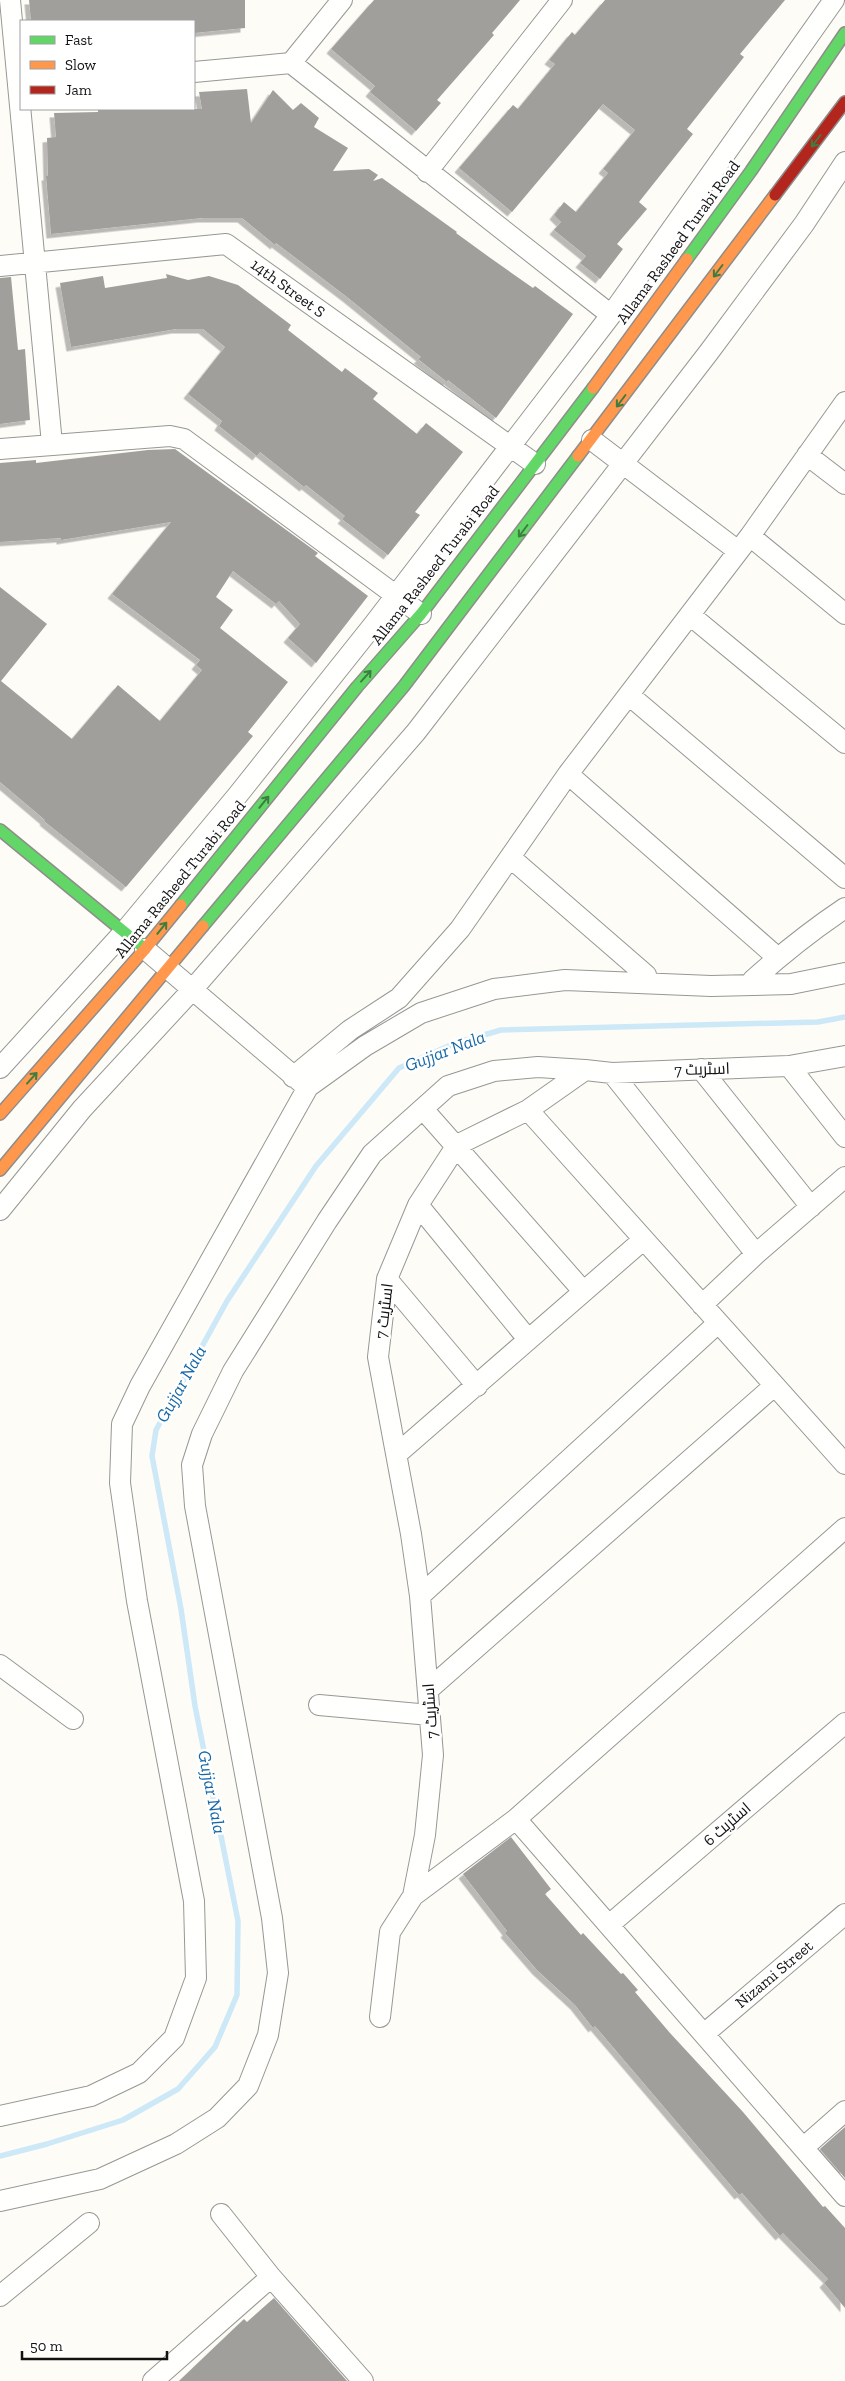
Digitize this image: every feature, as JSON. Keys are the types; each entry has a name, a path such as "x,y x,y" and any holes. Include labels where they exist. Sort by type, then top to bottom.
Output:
{"main road":[{"name":"Allama Rasheed Turabi Road","path":"0,1114 145,949 357,687 421,614 577,410 751,170 845,34"},
{"path":"0,1170 404,686 592,440 845,102"},
{"path":"0,830 145,949"}],"street":[{"path":"10,0 13,87 36,263 52,444"},
{"path":"291,63 342,0"},
{"path":"427,172 562,0"},
{"path":"0,1068 124,932 237,796 396,596 611,315 834,0"},
{"path":"195,72 291,63 611,315"},
{"path":"0,1210 82,1110 192,990 416,732 624,465 804,224 845,162"},
{"name":"14th Street S","path":"0,266 226,244 535,464"},
{"path":"0,2116 91,2096 139,2073 174,2038 196,1978 194,1901 137,1602 120,1483 122,1424 301,1082 350,1030 398,998 460,929 568,774 750,536 845,402"},
{"path":"0,449 170,436 184,439 421,614"},
{"path":"592,440 738,551"},
{"path":"807,455 845,484"},
{"path":"750,536 845,614"},
{"path":"690,615 845,743"},
{"path":"628,695 845,878"},
{"path":"568,774 778,958"},
{"path":"511,858 646,975 645,983"},
{"path":"753,985 753,980 778,958 814,929 845,908"},
{"path":"145,949 301,1082"},
{"path":"301,1082 421,1013 494,989 565,980 711,986 791,984 845,973"},
{"path":"350,1030 365,1046"},
{"name":"اسٹریٹ 7","path":"0,2201 100,2179 176,2144 217,2118 248,2086 268,2035 278,1973 272,1918 195,1506 192,1465 202,1434 233,1371 327,1221 372,1154 448,1086 494,1070 538,1067 612,1073 789,1066 844,1056"},
{"path":"789,1066 845,1137"},
{"path":"701,1069 811,1207"},
{"path":"457,1144 528,1110 584,1070"},
{"path":"612,1073 756,1254"},
{"path":"423,1108 457,1144 583,1291"},
{"path":"528,1110 845,1464"},
{"name":"اسٹریٹ 7","path":"413,1896 425,1835 433,1755 420,1596 397,1454 378,1357 387,1279 418,1205 457,1144"},
{"path":"702,1305 756,1254 845,1177"},
{"path":"418,1205 527,1338"},
{"path":"397,1454 478,1386 527,1338 643,1240"},
{"path":"387,1279 478,1386"},
{"path":"420,1596 718,1323"},
{"path":"428,1690 774,1386"},
{"name":"اسٹریٹ 7","path":"380,2017 390,1932 413,1896 516,1819 845,1528"},
{"path":"0,1665 73,1719"},
{"path":"319,1705 430,1715"},
{"name":"اسٹریٹ 6","path":"609,1926 845,1723"},
{"path":"516,1819 845,2196"},
{"name":"Nizami Street","path":"704,2034 845,1914"},
{"path":"803,2148 845,2111"},
{"path":"221,2214 271,2277 363,2381"},
{"path":"0,2296 89,2224"},
{"path":"153,2381 271,2277"}],"building":[{"path":"29,0 245,0 245,28 195,33 195,20 31,20"},
{"path":"374,0 520,0 492,33 494,35 437,100 441,103 416,131 370,92 375,86 331,49"},
{"path":"605,0 785,0 740,54 744,57 687,129 693,134 639,202 647,209 617,244 623,249 600,279 580,263 586,256 554,230 561,222 554,215 564,202 576,212 608,173 603,169 635,130 603,104 512,212 459,168 513,105 518,109 555,64 549,60 572,32 575,35"},
{"path":"247,89 251,123 273,90 293,110 301,103 319,118 314,127 348,148 333,171 369,169 378,175 373,181 382,178 489,257 533,288 535,286 573,314 496,418 418,359 421,357 347,297 276,243 275,245 242,218 202,218 51,234 46,176 48,176 47,138 56,137 54,113 98,112 98,110 202,109 199,92"},
{"path":"166,274 188,280 209,276 238,285 291,325 288,330 342,372 345,368 378,393 373,399 417,434 426,423 463,452 415,512 420,515 388,555 342,519 345,516 306,485 304,487 260,452 257,456 219,426 222,421 188,394 225,347 203,329 176,329 71,347 60,283 103,276 105,288 167,278"},
{"path":"11,277 18,350 25,349 30,420 0,424 0,278"},
{"path":"175,449 318,553 315,556 368,596 316,663 288,638 300,624 279,601 276,604 233,571 216,597 233,610 220,628 288,682 248,732 253,736 126,887 44,821 0,782 0,587 47,624 1,681 72,739 118,685 160,721 202,670 196,665 200,660 112,594 171,522 61,540 61,538 0,542 0,463 36,460 36,463 148,450"},
{"path":"511,1837 551,1889 545,1894 581,1935 583,1933 621,1974 623,1973 638,1990 635,1992 670,2033 743,2112 823,2207 825,2206 845,2228 845,2308 824,2283 828,2279 783,2233 780,2236 742,2193 739,2195 595,2026 593,2028 575,2005 537,1970 505,1933 507,1931 463,1874"},
{"path":"845,2127 845,2178 820,2149"},
{"path":"274,2298 347,2381 179,2381 244,2319 247,2322"}],"waterway":[{"name":"Gujjar Nala","path":"0,2156 47,2144 123,2120 178,2089 215,2047 237,1995 238,1921 195,1706 181,1609 152,1456 156,1430 227,1301 316,1166 399,1068 453,1044 501,1030 818,1022 845,1017"}],"traffic: fast":[{"path":"687,259 751,171 845,33"},
{"path":"181,905 357,687 421,614 593,388"},
{"path":"203,926 404,686 578,456"},
{"path":"0,830 145,949"}],"traffic: slow":[{"path":"578,456 775,195"},
{"path":"593,388 687,259"},
{"path":"0,1114 145,949 181,905"},
{"path":"0,1170 203,926"}],"traffic: jam":[{"path":"775,195 845,102"}]}
